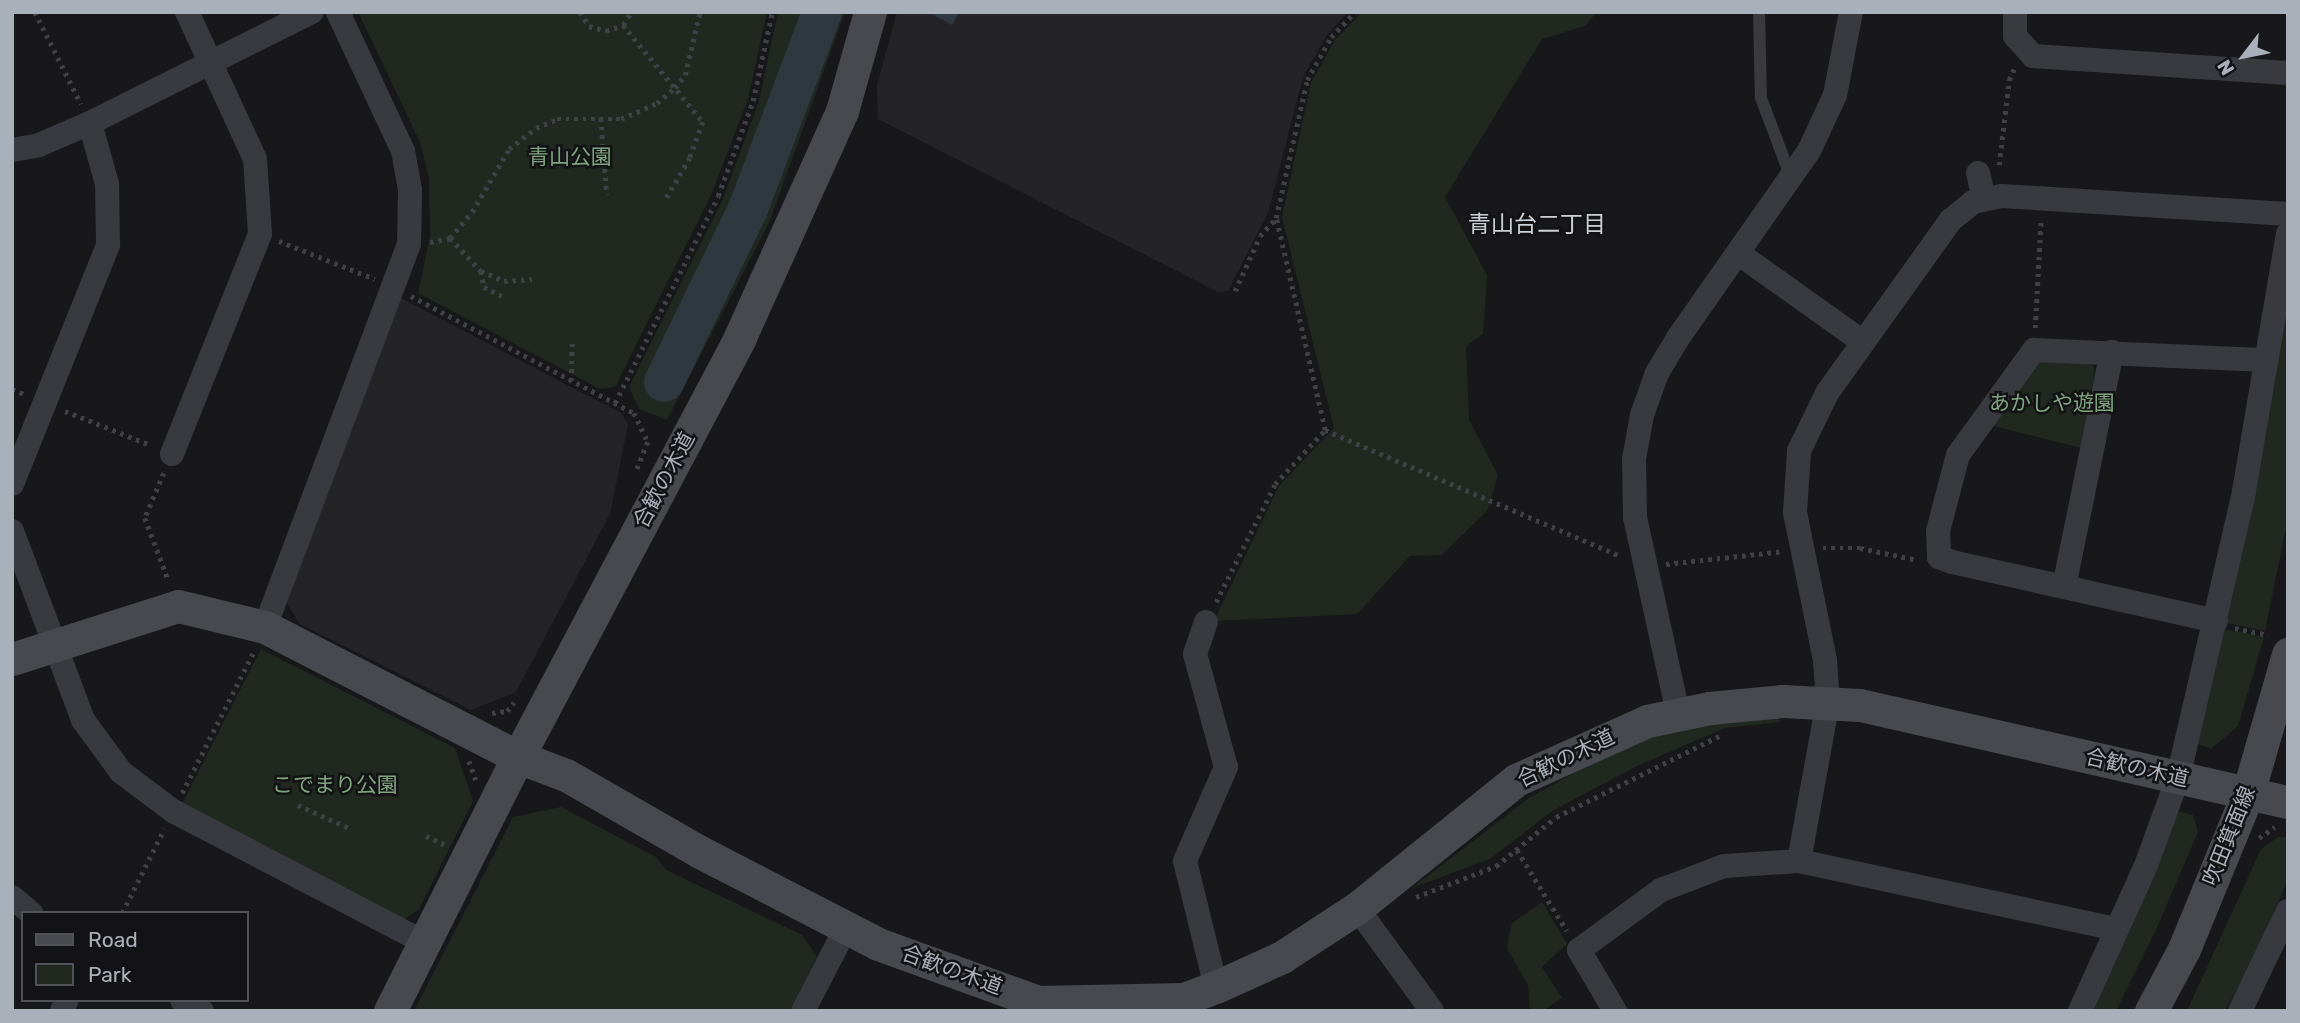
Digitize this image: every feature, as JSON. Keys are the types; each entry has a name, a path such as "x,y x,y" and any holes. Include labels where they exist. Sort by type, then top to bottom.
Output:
{"street":[{"path":"172,454 260,234 255,159 187,12"},
{"path":"12,150 39,145 90,123 312,12"},
{"path":"261,635 409,244 410,190 403,151 338,12"},
{"name":"合歓の木道","path":"870,12 842,111 740,337 517,757 566,775 700,852 846,928 1038,1006 1185,1005 1216,987 1283,957 1357,908 1516,780 1592,744 1678,713 1744,703 1828,702 2248,793 2287,811"},
{"path":"1678,713 1644,564 1633,498 1642,415 1665,358 1792,179 1835,95 1851,12"},
{"path":"2015,12 2015,36 2024,51 2039,58 2288,73"},
{"path":"12,484 108,245 107,184 90,123"},
{"path":"1978,173 1991,197"},
{"path":"1799,861 1828,702 1825,660 1794,497 1799,451 1815,412 1951,220 1991,197 2288,214"},
{"path":"2080,1011 2117,929 2178,778 2216,621 2288,234"},
{"path":"1738,253 1863,341"},
{"path":"2216,621 1939,557 1938,531 1958,454 2019,365 2034,350 2266,360"},
{"path":"2064,587 2112,352"},
{"path":"12,531 83,720 121,772 173,811 424,942"},
{"path":"12,659 178,606 261,635 517,757 390,1011"},
{"path":"1206,622 1195,654 1226,767 1185,861 1216,987"},
{"name":"吹田箕面線","path":"2151,1011 2184,948 2248,793 2278,644"},
{"path":"1615,1011 1579,950 1661,890 1724,866 1799,861 2117,929"},
{"path":"12,897 29,911"},
{"path":"1357,908 1432,1011"},
{"path":"2240,1011 2283,941 2288,911"},
{"path":"803,1011 846,928"},
{"path":"186,1002 202,1011"}],"lane":[{"path":"1759,12 1761,98 1792,179"}],"path":[{"path":"35,12 90,123"},
{"path":"580,12 589,26 607,31 623,25 632,12"},
{"path":"423,243 450,238 472,212 509,149 536,128 557,119 621,119 657,103 675,88 685,75 699,12"},
{"path":"615,403 718,196 753,101 772,12"},
{"path":"1325,430 1276,218 1307,80 1331,37 1355,12"},
{"path":"623,25 703,122 690,158 665,201"},
{"path":"1991,197 2009,80 2024,51"},
{"path":"601,118 607,195"},
{"path":"2034,350 2042,199"},
{"path":"1235,291 1260,236 1276,218"},
{"path":"260,234 394,286 635,413 648,442 633,480"},
{"path":"450,238 481,271 504,281 532,279"},
{"path":"481,271 484,287 502,296"},
{"path":"571,381 572,341"},
{"path":"12,389 172,454 145,518 173,593"},
{"path":"1325,430 1644,564 1844,547 1921,561 1939,557"},
{"path":"1206,622 1275,484 1325,430"},
{"path":"2216,621 2278,644"},
{"path":"123,911 261,635"},
{"path":"485,715 507,711 523,693"},
{"path":"1420,896 1496,866 1556,817 1726,733"},
{"path":"468,757 477,788"},
{"path":"298,805 349,828"},
{"path":"2258,839 2287,811"},
{"path":"426,836 455,849"},
{"path":"1517,849 1579,950"}],"shaded area":[{"path":"897,12 1348,12 1327,35 1303,77 1268,213 1228,291 1218,292 878,119 877,85"},
{"path":"928,12 959,12 952,25"},
{"path":"401,298 621,413 628,424 610,514 516,692 471,710 300,624 284,599"}],"green space":[{"name":"青山公園","path":"358,12 767,12 748,99 712,193 615,387 600,389 418,293 430,237 429,178 420,142"},
{"path":"778,12 845,12 769,223 667,420 639,409 629,387 723,199 759,101"},
{"path":"1362,12 1597,12 1585,26 1542,39 1445,197 1487,275 1483,334 1466,346 1469,420 1498,475 1487,511 1442,555 1410,556 1357,614 1214,621 1279,486 1334,428 1282,217 1311,83 1335,40"},
{"path":"2288,291 2288,518 2265,631 2226,623"},
{"name":"あかしや遊園","path":"2041,360 2089,362 2095,369 2082,448 1990,425"},
{"path":"2224,629 2264,637 2238,726 2211,749 2198,744"},
{"name":"こでまり公園","path":"261,649 455,748 473,801 419,909 405,919 182,804"},
{"path":"1779,716 1780,722 1725,728 1637,766 1552,811 1490,859 1412,888 1529,798 1600,759 1678,725"},
{"path":"561,807 656,857 666,870 802,935 817,956 790,1011 414,1011 513,817"},
{"path":"2177,811 2193,815 2198,832 2155,932 2116,1011 2090,1011 2128,935"},
{"path":"2278,837 2288,837 2288,880 2256,954 2225,1011 2187,1011 2261,849"},
{"path":"1542,902 1567,944 1542,967 1562,998 1543,1011 1530,1011 1528,985 1507,948 1511,924"}],"waterway":[{"path":"664,382 748,209 822,12"}],"district":[{"name":"青山台二丁目","path":"1537,224"}]}
